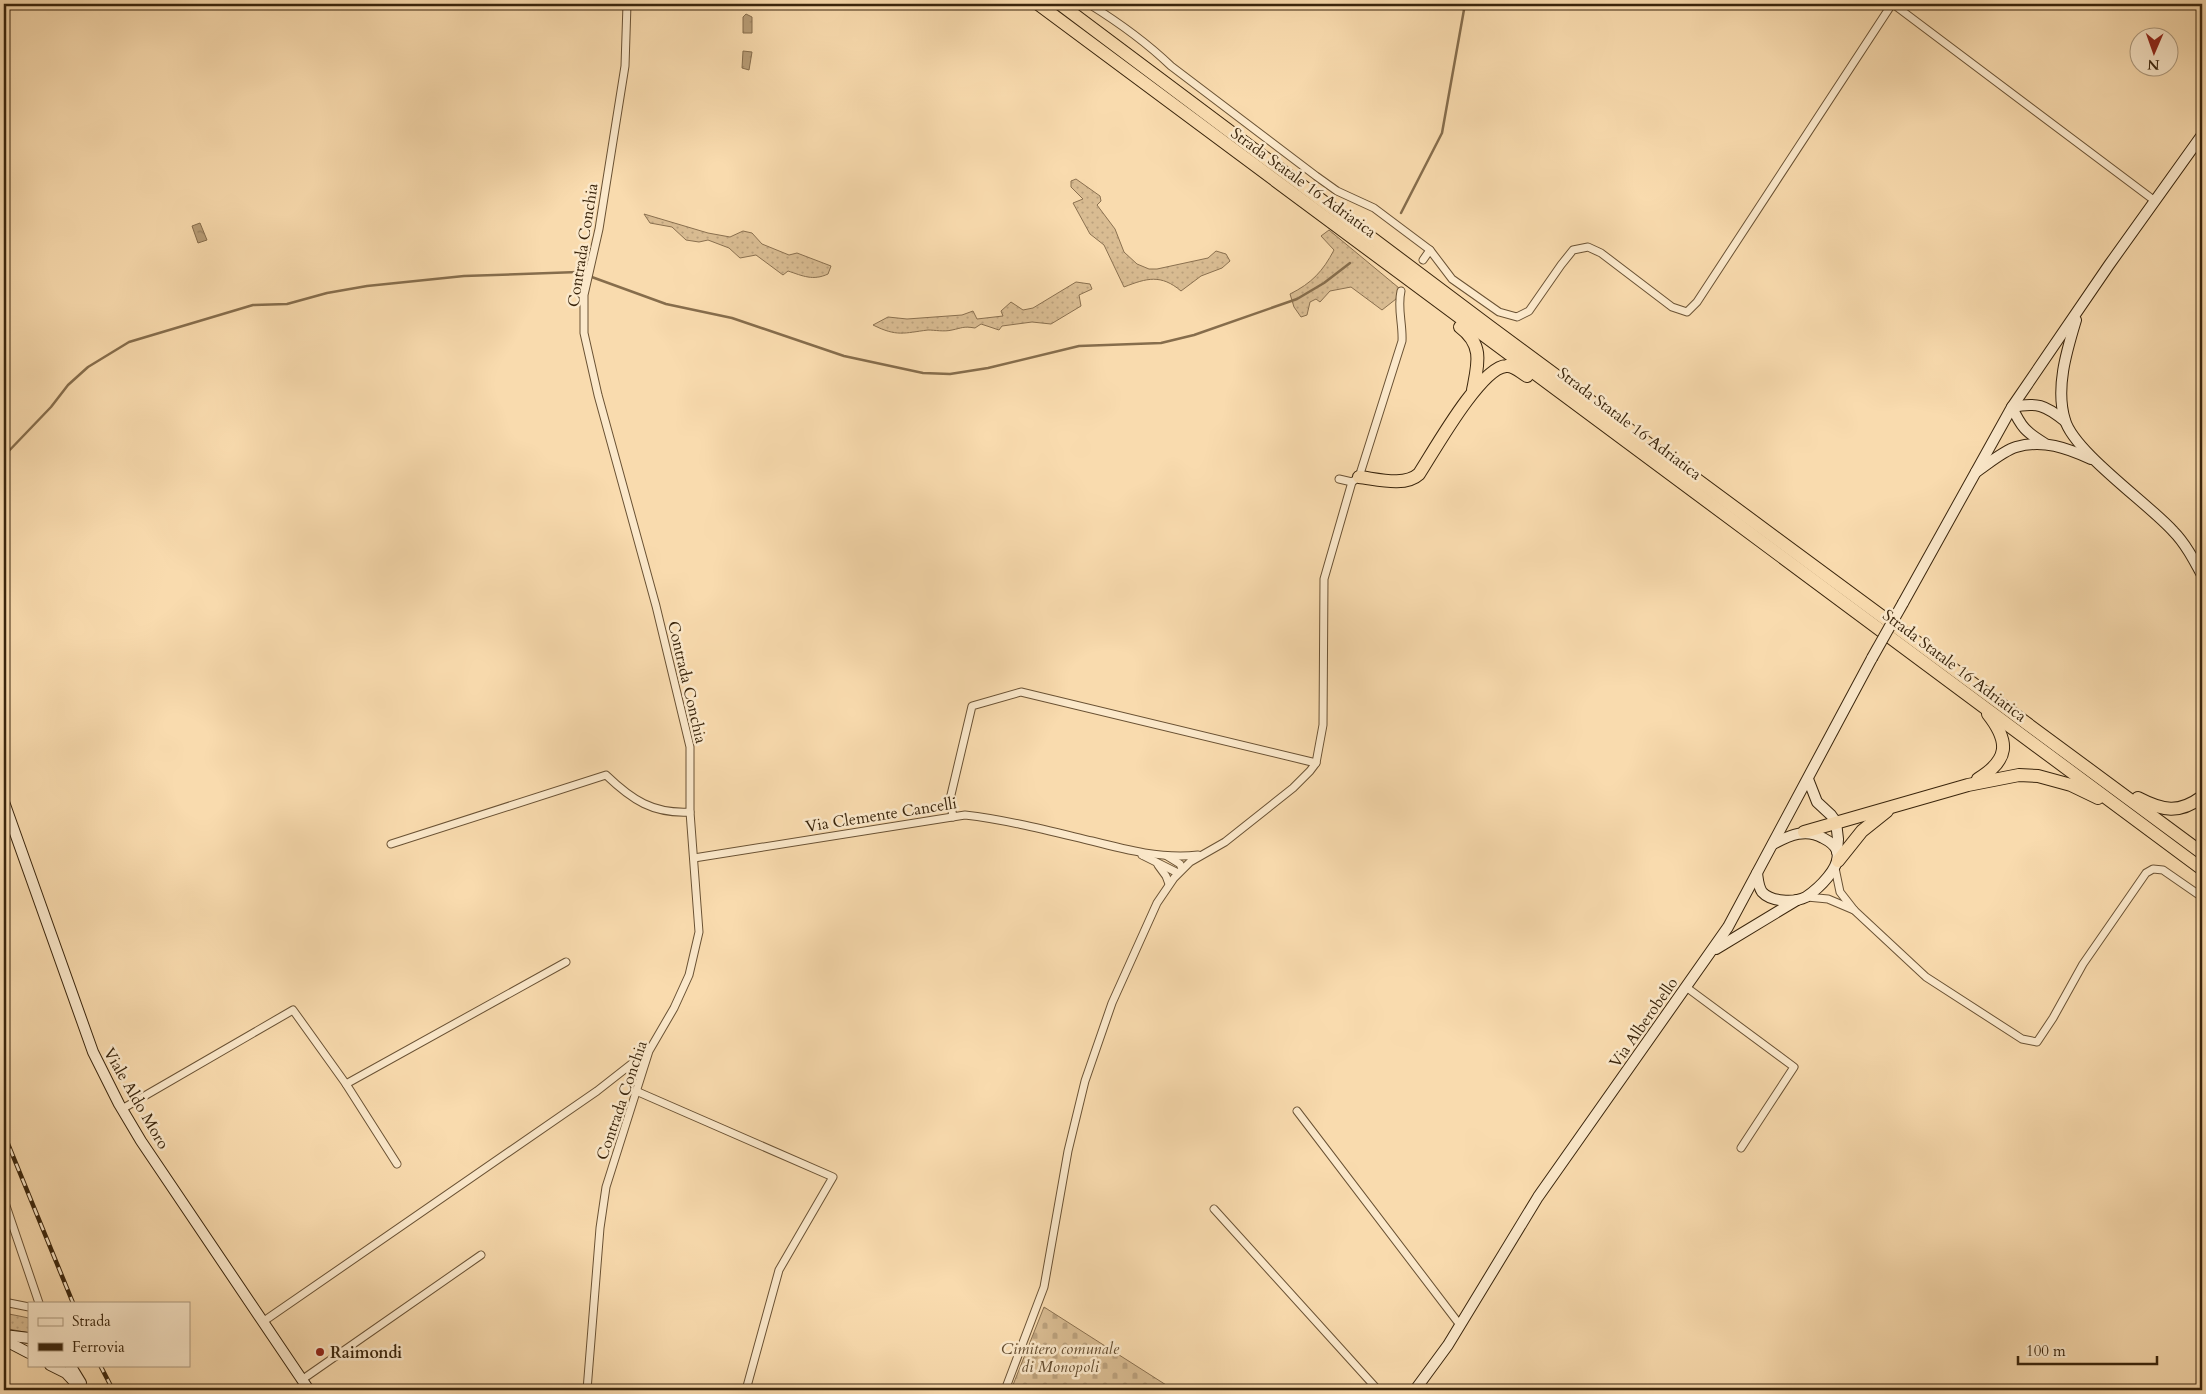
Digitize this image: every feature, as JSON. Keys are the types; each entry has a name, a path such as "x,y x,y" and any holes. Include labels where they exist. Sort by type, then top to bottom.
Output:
{"highway":[{"name":"Strada Statale 16 Adriatica","path":"1038,4 2202,869"},
{"name":"Strada Statale 16 Adriatica","path":"1060,4 1489,326 2202,853"},
{"path":"1414,282 1432,306 1472,335 1477,346 1478,365 1473,390"},
{"path":"1355,480 1403,481 1413,479 1419,474 1473,390 1492,372 1503,366 1514,367 1583,418 1610,428"},
{"path":"1968,785 1991,771 2002,757 2004,746 2001,734 1980,704"},
{"path":"1804,832 1968,785 2019,775 2038,776 2071,785 2123,810"},
{"path":"2102,780 2152,806 2172,810 2190,805 2202,797"},
{"path":"1836,860 1862,832 1891,808"}],"main road":[{"name":"Via Alberobello","path":"1415,1390 1460,1325 1538,1197 1728,928 1872,658 2012,408 2202,135"},
{"path":"2065,421 2062,394 2064,363 2079,310"},
{"path":"2098,463 2070,449 2044,443 2026,432 2019,423 2012,408 2026,404 2039,405 2052,410 2065,421 2078,441 2098,463 2174,531 2192,555 2202,575"},
{"path":"1975,472 2015,447 2044,443"},
{"path":"1711,952 1822,884 1836,860 1838,839 1836,822 1832,815 1817,802 1808,780"},
{"name":"Viale Aldo Moro","path":"4,802 93,1052 122,1109 309,1390"},
{"path":"1773,844 1804,832 1826,840 1834,846 1836,860"},
{"path":"1757,873 1758,885 1767,896 1778,900 1802,898"},
{"path":"4,1335 28,1338"},
{"path":"4,1340 28,1352"},
{"path":"52,1366 66,1373 83,1390"},
{"path":"71,1366 83,1390"},
{"name":"Viale Aldo Moro","path":"303,1379 314,1390"}],"street":[{"name":"Contrada Conchia","path":"587,1390 600,1228 605,1195 649,1051 674,1008 689,975 699,932 690,812 690,747 656,606 596,386 584,333 584,296 599,229 625,66 627,4"},
{"path":"1089,4 1121,24 1178,71 1316,176 1336,190 1374,208 1430,250 1452,279 1499,312 1517,316 1528,311 1573,250 1588,247 1601,253 1672,307 1687,312 1697,302 1892,4 2155,201"},
{"path":"1423,260 1430,250"},
{"path":"1005,1390 1044,1287 1062,1179 1085,1081 1112,1003 1157,903 1169,884 1190,862 1225,842 1290,790 1316,763 1323,724 1324,579 1402,340 1403,326 1398,301 1400,291"},
{"path":"1339,479 1355,480"},
{"path":"953,816 950,799 972,706 1021,692 1316,763"},
{"path":"391,844 606,775 624,792 646,805 671,813 690,812"},
{"name":"Via Clemente Cancelli","path":"694,858 965,815 991,818 1130,851"},
{"path":"1130,851 1167,856 1202,855"},
{"path":"1130,851 1180,871"},
{"path":"1167,856 1180,864 1180,871"},
{"path":"1836,860 1840,892 1854,910 1926,977 2022,1039 2037,1042 2053,1018 2083,964 2146,873 2152,869 2163,870 2202,897"},
{"path":"1156,862 1169,884"},
{"path":"1802,898 1828,899 1854,910"},
{"path":"346,1084 566,962"},
{"path":"1686,987 1794,1067 1741,1148"},
{"path":"122,1109 293,1010 346,1084 397,1164"},
{"path":"264,1321 597,1091 649,1051"},
{"path":"636,1091 833,1178 779,1270 746,1390"},
{"path":"1297,1111 1460,1325"},
{"path":"4,1200 39,1302"},
{"path":"1214,1209 1378,1390"},
{"path":"303,1379 481,1255"},
{"path":"4,1302 28,1307"}],"green space":[{"path":"1076,179 1100,196 1101,201 1097,205 1115,229 1124,252 1137,264 1149,269 1157,269 1208,258 1216,251 1226,254 1230,261 1222,268 1201,276 1181,291 1167,282 1154,279 1140,281 1124,287 1104,245 1090,234 1073,203 1083,199 1071,187 1071,181"},
{"path":"644,214 708,233 730,237 743,231 752,233 762,244 789,255 797,253 831,266 828,274 818,277 798,275 788,271 783,275 756,255 740,258 729,248 708,240 699,242 686,240 672,227 650,223"},
{"path":"1329,230 1399,288 1396,299 1382,310 1351,287 1330,291 1320,302 1316,299 1310,302 1307,315 1301,317 1294,307 1290,294 1311,281 1330,257 1334,250 1321,236"},
{"path":"1076,282 1090,284 1092,289 1079,295 1081,306 1051,324 1032,322 1002,326 999,330 981,324 975,328 965,327 949,331 928,330 906,333 895,333 873,325 888,317 907,319 962,315 973,311 977,319 1003,316 1001,311 1011,302 1023,310 1033,308"},
{"name":"Cimitero comunale di Monopoli","path":"1044,1307 1174,1390 1011,1390"},
{"path":"4,1313 28,1318 28,1333 4,1328"}],"water":[{"path":"746,14 752,17 752,33 743,33 743,17"},
{"path":"743,51 752,52 749,70 742,68"},
{"path":"200,223 207,240 198,243 192,226"}],"waterway":[{"path":"1401,213 1442,133 1465,4"},
{"path":"4,456 51,407 68,385 88,367 129,342 253,305 287,304 327,293 367,286 464,276 578,272 666,304 732,318 844,356 923,373 950,374 988,368 1079,346 1161,343 1194,335 1297,299 1324,283 1350,263"}],"railway":[{"path":"4,1134 73,1302"},
{"path":"101,1366 113,1390"}],"place":[{"name":"Raimondi","path":"320,1352"}]}
